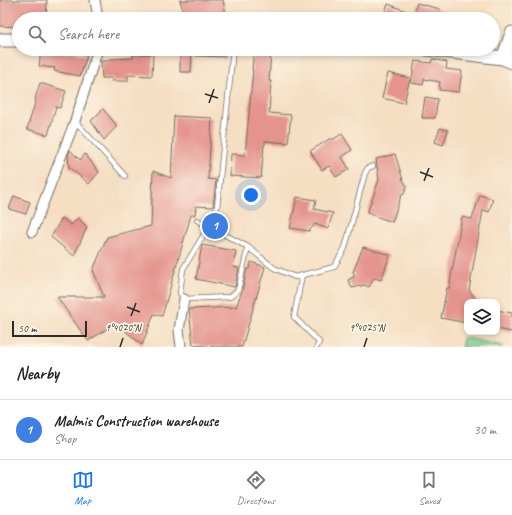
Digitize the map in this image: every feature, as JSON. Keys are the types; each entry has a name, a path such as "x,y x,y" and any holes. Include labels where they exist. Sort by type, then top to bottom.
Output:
{"main road":[{"path":"479,56 508,60 512,33"},
{"path":"0,40 12,40"}],"street":[{"path":"95,0 97,12"},
{"path":"32,232 75,121 96,56"},
{"path":"181,347 179,330 184,299"}],"lane":[{"path":"232,56 217,208 209,226 183,269 180,293 184,299 230,297 238,290 248,247"},
{"path":"75,121 125,176"},
{"path":"197,220 248,247 274,268 294,278 334,267 345,248 366,173 368,168 373,166"},
{"path":"302,275 294,317 319,342 317,347"}],"green space":[{"path":"463,337 503,346 503,347 461,347"}],"building":[{"path":"0,0 47,0 46,12 12,12 12,27 0,26"},
{"path":"180,0 223,0 226,12 195,11 183,12"},
{"path":"417,3 440,9 439,12 415,12"},
{"path":"388,4 409,12 385,12"},
{"path":"40,56 87,56 80,76 54,71 55,68 39,66"},
{"path":"133,56 153,56 152,76 128,75 128,81 112,81 112,78 102,78 101,61 109,61 109,59 133,58"},
{"path":"180,56 192,56 191,72 180,72"},
{"path":"196,56 225,56 225,57"},
{"path":"253,56 271,56 269,113 291,115 288,143 265,141 261,178 230,176 231,154 245,155"},
{"path":"432,59 447,62 446,69 462,71 459,92 439,90 440,82 424,79 423,85 411,83 415,61 431,63"},
{"path":"388,73 410,78 404,103 382,98"},
{"path":"40,83 66,91 60,108 56,107 48,135 27,129"},
{"path":"425,97 438,99 435,118 422,118"},
{"path":"103,109 117,126 104,140 91,121"},
{"path":"174,116 212,118 208,179 216,180 213,207 196,206 195,215 191,215 162,316 154,314 142,345 116,323 88,341 57,297 104,297 93,270 107,237 151,226 153,171 171,178"},
{"path":"440,128 448,130 443,145 435,142"},
{"path":"342,134 352,150 342,157 349,169 336,177 329,166 322,170 310,151 331,138 332,140"},
{"path":"70,150 80,160 85,154 99,172 89,184 69,167 68,156"},
{"path":"395,154 403,180 407,186 404,194 401,196 392,222 367,213 379,180 376,159"},
{"path":"480,195 493,199 489,212 483,210 469,290 476,299 464,299 464,322 441,318 447,288 449,288 462,217 472,219"},
{"path":"14,196 30,202 26,214 9,209"},
{"path":"297,197 316,200 314,209 333,213 328,229 315,224 309,231 290,228"},
{"path":"62,218 71,225 78,218 87,227 74,256 51,237"},
{"path":"202,245 236,251 233,267 239,268 235,287 196,279"},
{"path":"363,247 390,255 381,280 374,278 369,287 365,285 352,288 348,280 355,276 353,272"},
{"path":"251,262 265,267 242,347 193,345 189,309 236,307 242,291 247,269 249,269"},
{"path":"500,311 512,313 512,332 500,330"}],"place":[{"name":"Malmis Construction warehouse","path":"215,226"}]}
